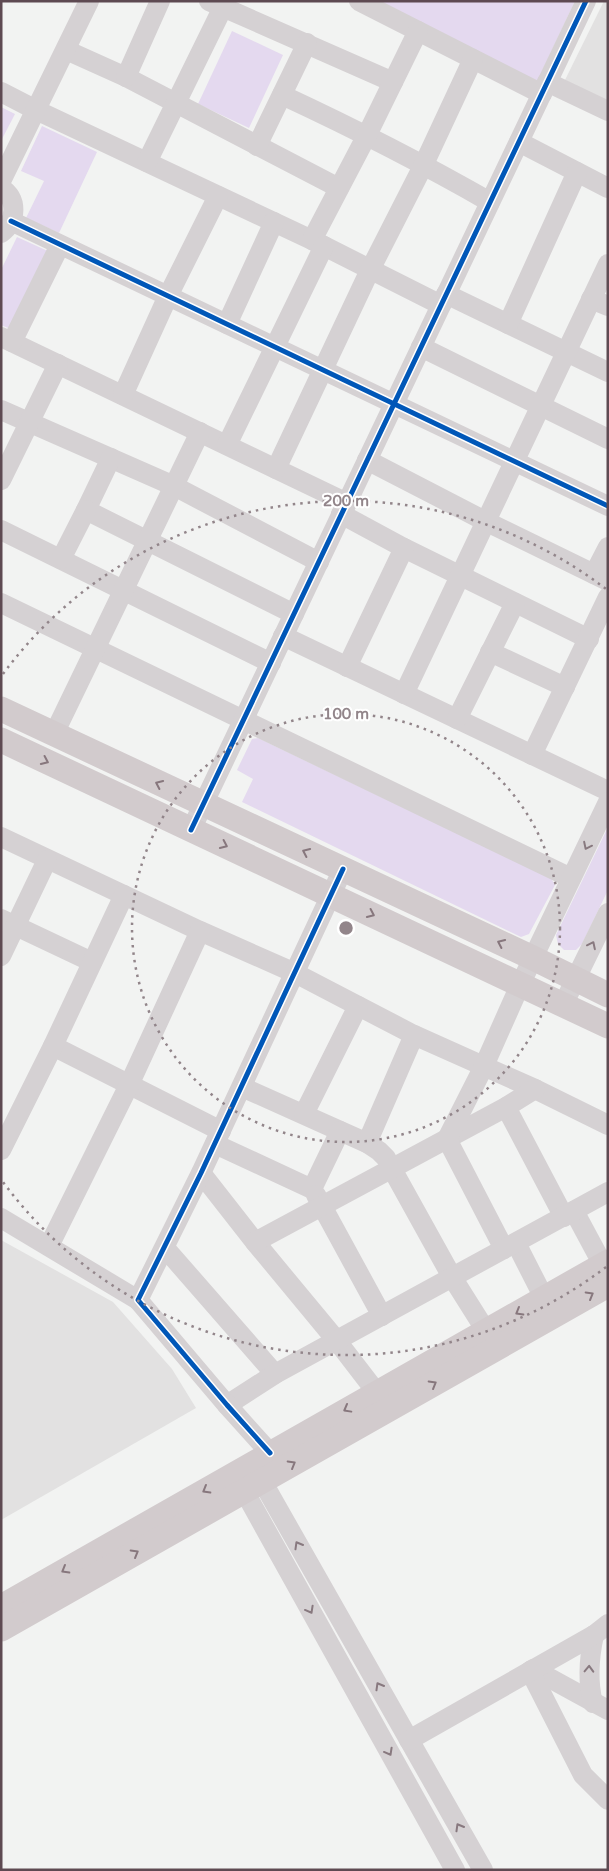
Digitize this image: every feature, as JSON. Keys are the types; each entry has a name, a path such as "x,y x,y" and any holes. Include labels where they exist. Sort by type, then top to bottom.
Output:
{"main road":[{"path":"1,709 533,958 608,995"},
{"path":"1,740 608,1026"},
{"path":"1,1607 247,1482 270,1453 544,1298 606,1271"},
{"path":"1,1629 606,1271"}],"street":[{"path":"126,77 160,1"},
{"path":"360,1 472,59 608,111"},
{"path":"191,830 586,1"},
{"path":"1,181 88,2"},
{"path":"146,162 177,103 219,3 393,82"},
{"path":"227,446 274,347 339,188 418,31"},
{"path":"258,146 307,43"},
{"path":"66,50 126,77 339,188"},
{"path":"276,469 370,270 424,164 472,59"},
{"path":"1,92 318,243 370,270 508,324 608,372"},
{"path":"282,95 424,164 490,202"},
{"path":"519,142 608,188"},
{"path":"508,324 577,172"},
{"path":"1,188 10,197 13,205 14,213 6,227 60,245 608,506"},
{"path":"123,395 168,296 218,196"},
{"path":"227,324 274,222"},
{"path":"60,245 7,340 276,469 344,508 404,548 589,639"},
{"path":"404,694 540,405 566,353 599,303 608,264"},
{"path":"421,347 608,439"},
{"path":"1,480 58,364"},
{"path":"1,410 174,486 319,562"},
{"path":"54,734 200,432"},
{"path":"61,559 111,458"},
{"path":"368,460 601,578 608,548"},
{"path":"86,510 294,614"},
{"path":"1,530 271,663"},
{"path":"347,667 404,548"},
{"path":"532,755 608,597"},
{"path":"457,719 515,602"},
{"path":"1,603 571,878"},
{"path":"284,636 608,791"},
{"path":"490,652 565,687"},
{"path":"446,1139 484,1066 520,984 608,802"},
{"path":"1,837 295,974 414,1034 535,1089 608,1125"},
{"path":"1,956 9,922 48,860"},
{"path":"138,1300 202,1173 343,869"},
{"path":"1,1150 9,1118 53,1046 124,895"},
{"path":"564,1005 608,913"},
{"path":"9,922 92,962"},
{"path":"49,1246 129,1085 200,931"},
{"path":"304,1114 358,1006"},
{"path":"367,1143 414,1034"},
{"path":"53,1046 129,1085 312,1189 382,1316"},
{"path":"242,1087 367,1143 379,1151 386,1158 452,1277 486,1331"},
{"path":"255,1242 323,1207 506,1107 535,1089"},
{"path":"506,1107 569,1214 606,1271"},
{"path":"312,1189 340,1131"},
{"path":"446,1139 510,1246 544,1298"},
{"path":"202,1173 377,1393"},
{"path":"227,1405 275,1374 608,1192"},
{"path":"1,1218 138,1300 270,1453"},
{"path":"165,1248 275,1374"},
{"path":"247,1482 410,1740 483,1870"},
{"path":"247,1482 455,1870"},
{"path":"410,1740 601,1629"},
{"path":"600,1707 589,1687 589,1670 601,1629"},
{"path":"532,1670 564,1685 600,1707"},
{"path":"532,1670 583,1775 608,1800"}],"shaded area":[{"path":"374,1 575,1 537,82"},
{"path":"604,1 608,1 608,101 565,80"},
{"path":"232,31 283,55 249,128 198,104"},
{"path":"1,107 15,114 1,141"},
{"path":"42,126 97,152 59,233 26,218 44,181 21,171"},
{"path":"17,237 50,252 13,330 1,325 1,270"},
{"path":"258,738 551,878 555,885 529,934 521,937 242,802 253,779 237,770 252,739"},
{"path":"608,827 608,890 582,944 576,950 564,950 558,944 556,935"},
{"path":"1,1240 113,1302 172,1369 196,1408 1,1520"}],"cycle path":[{"path":"191,830 586,1"},
{"path":"11,221 608,506"},
{"path":"270,1453 138,1300 201,1173 343,869"}]}
